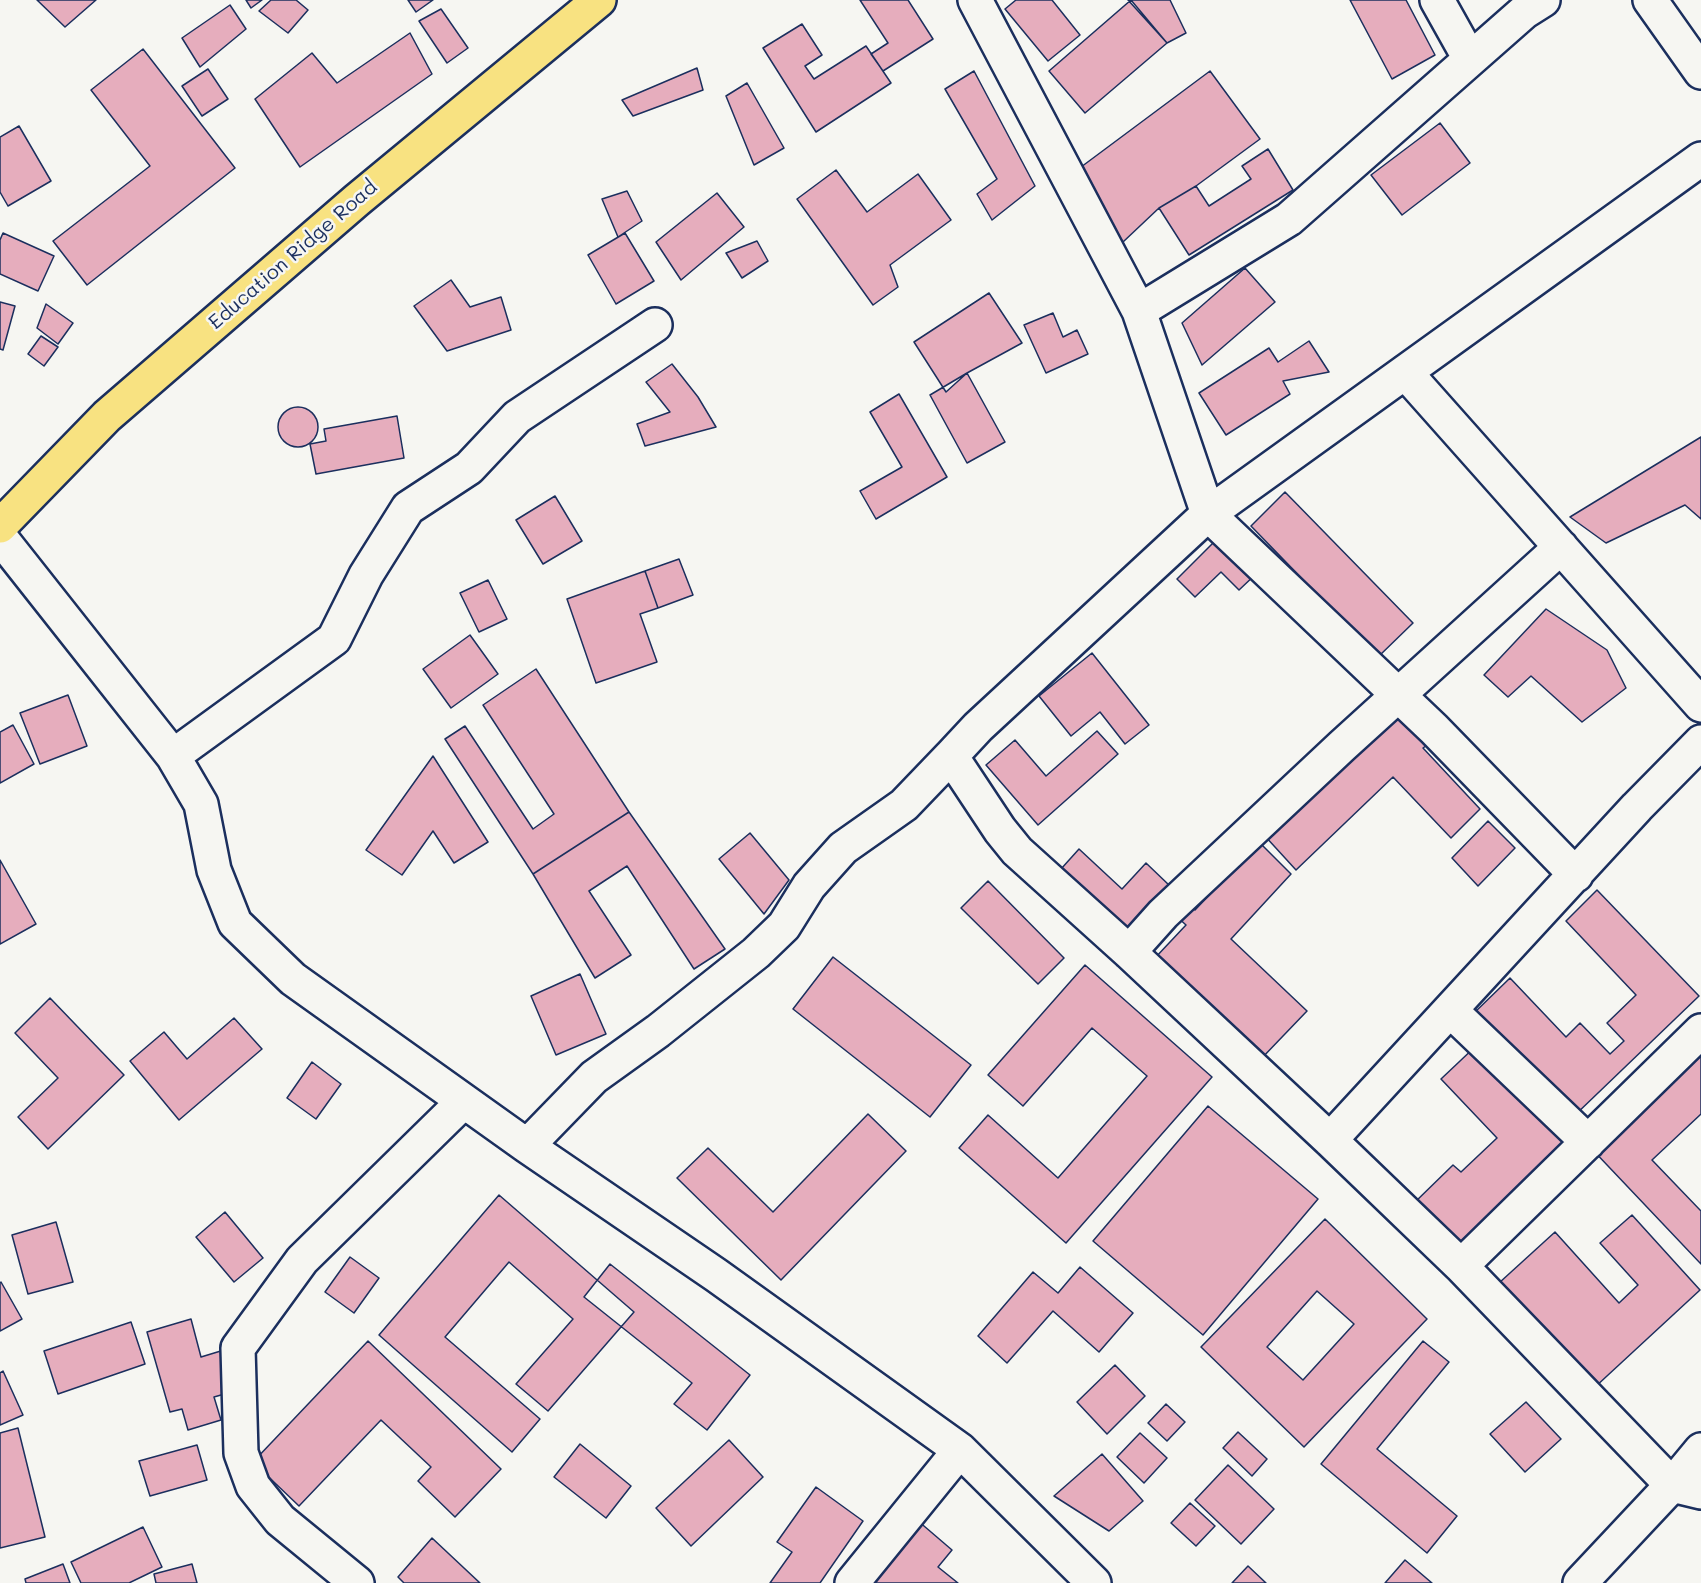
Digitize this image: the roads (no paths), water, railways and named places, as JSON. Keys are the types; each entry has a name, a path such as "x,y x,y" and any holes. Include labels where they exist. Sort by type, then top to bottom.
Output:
{"main road":[{"name":"Education Ridge Road","path":"0,526 107,416 357,200 600,0"}],"street":[{"path":"975,0 1139,311 1208,514 1399,694 1576,875"},
{"path":"1437,0 1470,59"},
{"path":"1139,311 1289,219 1524,12 1543,0"},
{"path":"1650,0 1701,72"},
{"path":"527,1146 594,1077 658,1031 756,952 784,926 809,886 843,848 904,805 978,728 1208,514 1701,159"},
{"path":"173,756 334,639 366,575 408,508 469,468 517,417 655,325"},
{"path":"1405,372 1701,705"},
{"path":"0,537 173,756 201,804 214,870 235,923 293,979 527,1146 716,1275 960,1450 1094,1583"},
{"path":"1129,952 1163,914 1399,694 1561,548"},
{"path":"1330,1140 1637,807 1701,742"},
{"path":"951,756 1000,830 1017,851 1330,1140 1687,1488"},
{"path":"1450,1010 1588,1142"},
{"path":"1461,1266 1701,1031"},
{"path":"357,1583 280,1520 253,1486 241,1453 238,1348 302,1260 464,1101"},
{"path":"852,1583 960,1450"},
{"path":"1580,1583 1687,1488 1701,1450"}]}
